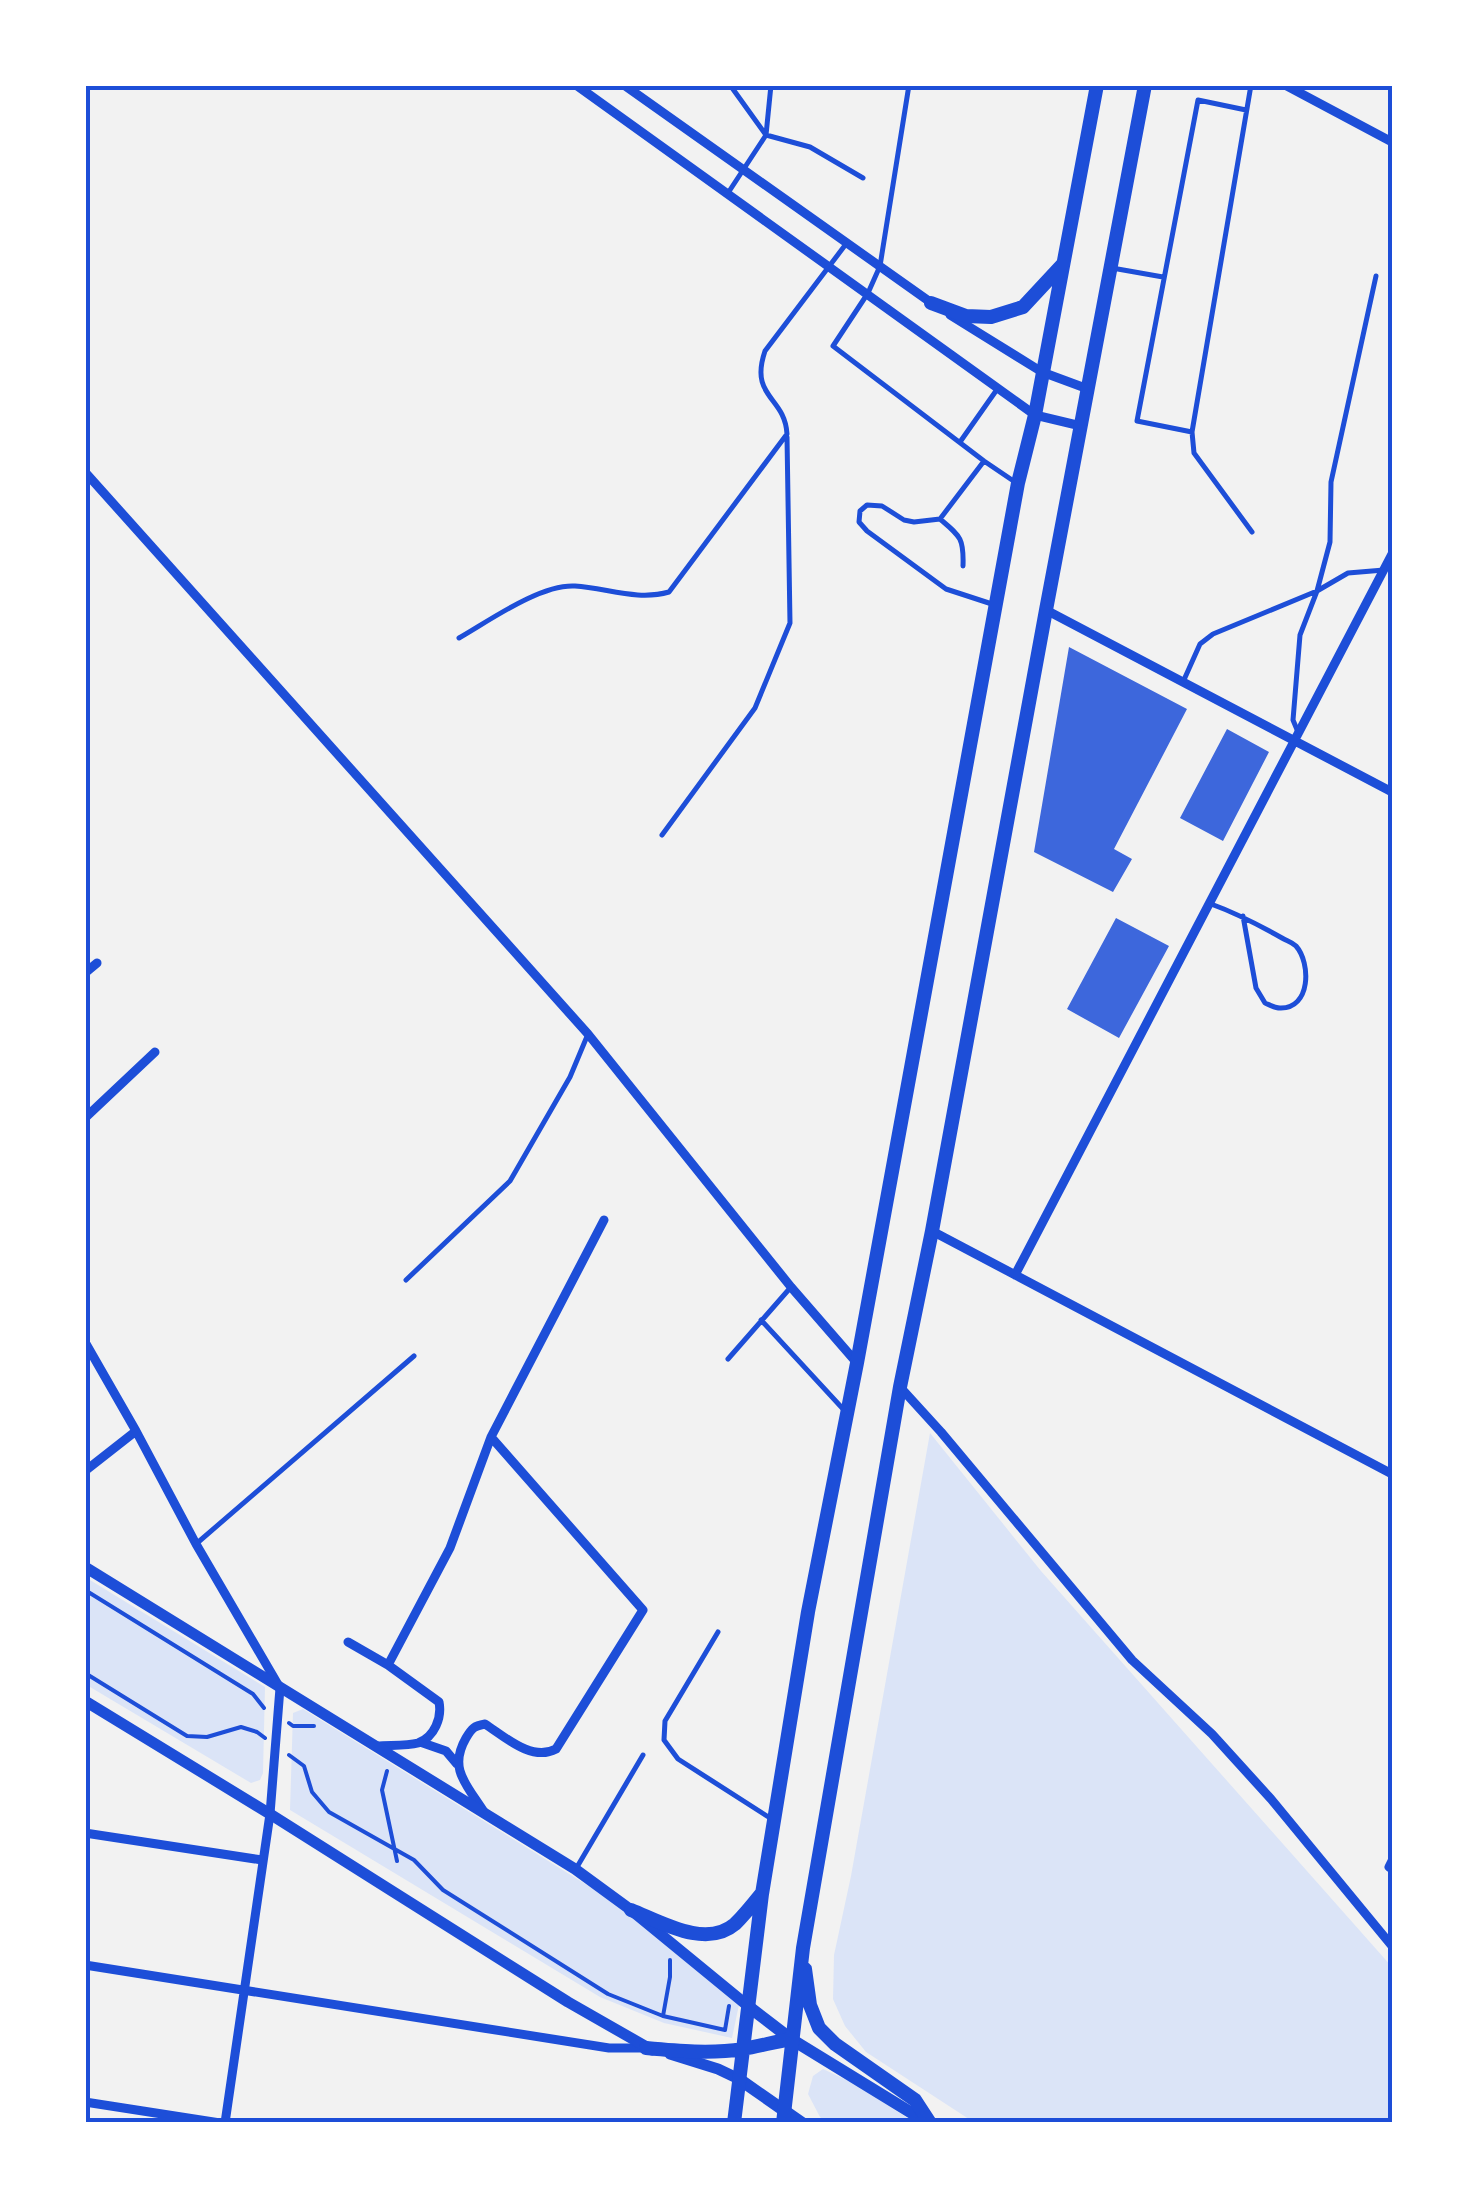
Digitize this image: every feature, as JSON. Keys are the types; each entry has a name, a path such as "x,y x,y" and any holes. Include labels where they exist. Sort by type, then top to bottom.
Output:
{"main road":[{"path":"734,2123 762,1894 808,1612 1018,483 1097,85"},
{"path":"783,2116 803,1948 900,1387 1145,85"},
{"path":"931,304 966,316 992,317 1023,308 1064,264"},
{"path":"631,1910 692,1933 713,1935 733,1926 762,1894"},
{"path":"803,1948 810,2005 819,2028 835,2044 915,2100 929,2123"},
{"path":"748,2006 791,2039 929,2123"},
{"path":"646,2048 743,2049 791,2039"},
{"path":"739,2079 783,2116 802,2123"}],"street":[{"path":"576,85 1034,415 1081,426"},
{"path":"624,85 931,304 1042,372 1088,389"},
{"path":"1285,85 1392,142"},
{"path":"85,472 588,1034 857,1363"},
{"path":"1015,1275 1392,554"},
{"path":"1046,610 1296,736 1392,792"},
{"path":"85,973 97,963"},
{"path":"85,1118 155,1052"},
{"path":"388,1665 450,1548 491,1438 604,1220"},
{"path":"932,1231 1392,1474"},
{"path":"85,1342 280,1688 270,1814 223,2123 85,2102"},
{"path":"900,1387 1132,1660 1212,1734 1271,1799 1392,1946"},
{"path":"85,1470 136,1431"},
{"path":"457,1764 465,1740 478,1724 540,1755 556,1749 643,1610 491,1438"},
{"path":"85,1567 575,1869 748,2006"},
{"path":"348,1642 439,1702 440,1718 420,1742"},
{"path":"85,1701 646,2048 718,2068 739,2079"},
{"path":"378,1746 420,1742 438,1747 457,1764 485,1813"},
{"path":"85,1833 262,1860"},
{"path":"1392,1861 1388,1867 1392,1869"},
{"path":"85,1965 608,2048 646,2048"}],"lane":[{"path":"730,85 766,135 810,147 863,178"},
{"path":"728,193 766,135 771,85"},
{"path":"909,85 880,266 868,293 833,346 1018,483"},
{"path":"1251,85 1192,432 1194,453 1252,532"},
{"path":"1192,432 1137,421 1198,100 1247,111"},
{"path":"662,835 755,708 790,624 786,420 764,388 759,370 765,351 847,243"},
{"path":"1111,268 1163,277"},
{"path":"1296,736 1293,720 1300,635 1330,542 1330,482 1376,276"},
{"path":"960,442 998,388"},
{"path":"459,638 544,590 571,585 651,597 669,592 787,434"},
{"path":"984,461 940,519 914,522 882,506 867,506 860,510 859,522 867,532 946,589 996,605"},
{"path":"940,519 960,536 963,566"},
{"path":"1183,682 1200,644 1213,634 1317,591 1348,573 1384,570"},
{"path":"1208,903 1243,916 1296,946 1307,982 1294,1004 1281,1008 1265,1004 1256,988 1243,916"},
{"path":"406,1280 510,1181 570,1077 588,1034"},
{"path":"728,1359 791,1287"},
{"path":"761,1320 847,1413"},
{"path":"196,1544 414,1356"},
{"path":"718,1632 665,1721 664,1740 678,1759 773,1819"},
{"path":"575,1869 643,1755"}],"path":[{"path":"85,1590 253,1694 265,1708 293,1726 316,1726"},
{"path":"85,1673 187,1736 207,1737 241,1727 257,1732 304,1766 312,1792 329,1812 414,1860 443,1890 608,1994 663,2016 724,2030 729,2002"},
{"path":"387,1771 382,1790 398,1862"},
{"path":"663,2016 670,1954 685,1966"}],"shaded area":[{"path":"930,1433 1041,1571 1392,1967 1392,2123 975,2123 866,2052 845,2026 833,1999 834,1955"},
{"path":"85,1577 265,1687 260,1780 251,1783 85,1684"},
{"path":"303,1709 632,1913 740,2000 732,2038 664,2023 600,1997 290,1810 293,1713"},
{"path":"823,2069 855,2084 915,2123 827,2123 808,2094 813,2076"}],"building":[{"path":"1069,647 1187,709 1114,849 1132,859 1113,892 1034,852"},
{"path":"1227,729 1269,752 1223,841 1180,818"},
{"path":"1116,918 1169,946 1119,1038 1067,1009"}]}
